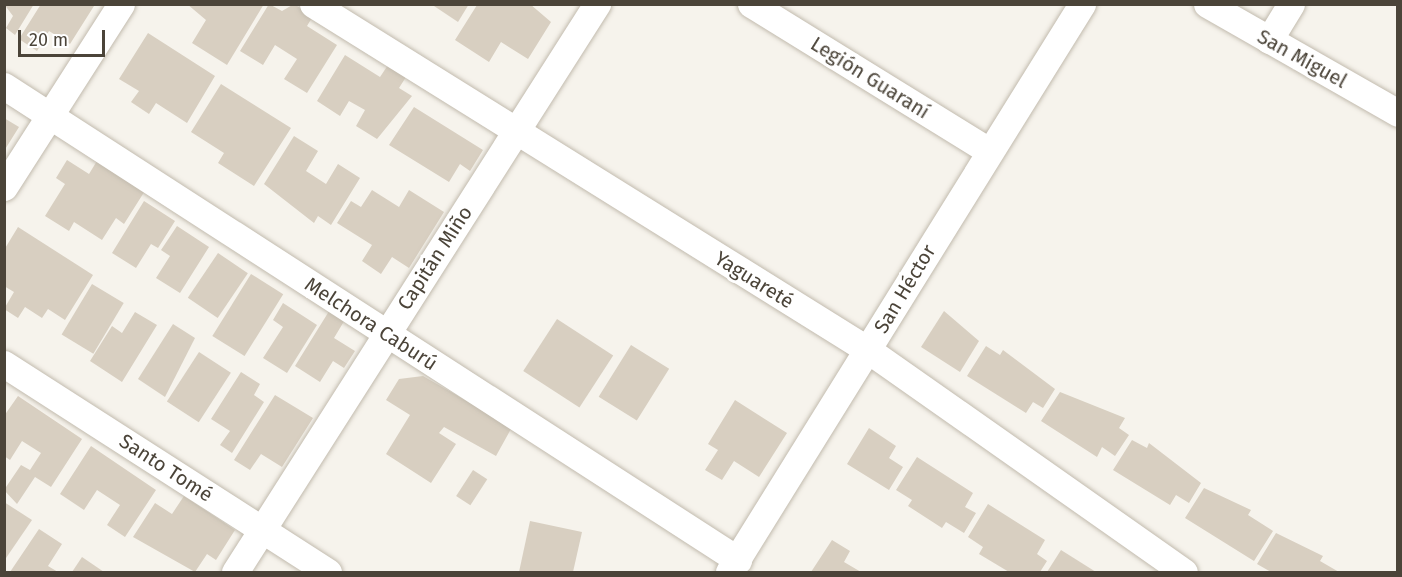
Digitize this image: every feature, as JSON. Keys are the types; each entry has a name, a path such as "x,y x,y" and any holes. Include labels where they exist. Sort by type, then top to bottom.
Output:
{"street":[{"path":"4,187 121,4"},
{"name":"Yaguareté","path":"313,4 868,350 1184,573"},
{"name":"Capitán Miño","path":"235,573 597,4"},
{"name":"Legión Guaraní","path":"751,4 989,151"},
{"name":"San Héctor","path":"733,566 1082,4"},
{"name":"San Miguel","path":"1206,4 1398,112"},
{"path":"1269,40 1292,4"},
{"name":"Melchora Caburú","path":"4,86 387,334 733,566"},
{"name":"Santo Tomé","path":"4,364 328,573"}],"building":[{"path":"4,4 34,4 15,35 6,28 13,16"},
{"path":"41,4 93,4 94,6 70,44 49,31 37,51 19,39"},
{"path":"187,4 264,4 227,65 192,43 206,20"},
{"path":"269,4 282,11 294,4 313,16 307,26 337,45 307,93 284,79 297,59 275,45 263,65 240,51"},
{"path":"431,4 469,4 458,22"},
{"path":"530,4 551,22 528,59 501,42 489,62 455,40 477,5"},
{"path":"148,33 215,76 187,123 156,103 149,114 131,102 139,91 119,79"},
{"path":"345,55 380,77 388,65 406,77 399,88 412,96 377,139 356,126 365,110 349,101 340,116 317,101"},
{"path":"221,84 291,128 254,186 218,163 224,153 191,132"},
{"path":"414,107 483,150 470,171 460,164 449,182 389,145"},
{"path":"4,118 19,127 4,151"},
{"path":"294,136 318,151 306,171 326,184 338,164 360,178 331,225 318,216 314,223 264,184"},
{"path":"100,156 148,186 124,224 116,218 102,240 74,222 69,231 45,216 65,184 56,178 67,160 89,174"},
{"path":"372,190 399,207 409,190 444,212 409,268 392,257 381,274 362,261 372,245 337,223 351,201 361,207"},
{"path":"144,201 175,221 158,248 151,244 136,268 112,253"},
{"path":"177,226 209,247 180,293 156,278 170,256 161,250"},
{"path":"18,227 93,275 65,320 48,309 42,318 25,307 18,318 4,309 14,292 4,286 4,250"},
{"path":"218,253 248,273 218,318 188,298"},
{"path":"251,274 283,294 245,356 212,336"},
{"path":"92,284 124,303 93,354 62,335"},
{"path":"283,303 317,325 287,373 263,358 283,327 273,320"},
{"path":"331,308 346,318 334,338 355,351 344,368 333,361 320,382 295,366"},
{"path":"944,311 979,341 960,372 921,347"},
{"path":"135,312 157,325 122,382 90,361 112,326 122,333"},
{"path":"557,319 613,355 579,407 523,371"},
{"path":"173,324 195,338 165,397 138,379"},
{"path":"631,345 669,369 637,421 599,397"},
{"path":"986,346 1000,355 1003,350 1055,389 1043,408 1033,402 1026,413 967,376"},
{"path":"199,352 231,373 199,422 167,401"},
{"path":"241,372 260,384 254,395 264,402 232,453 220,445 230,431 211,419"},
{"path":"423,376 512,427 496,456 444,427 439,433 456,444 431,483 386,454 410,415 386,400 399,379"},
{"path":"1060,392 1125,418 1119,428 1129,435 1115,456 1102,447 1097,457 1041,421"},
{"path":"275,395 313,418 282,467 261,454 250,470 234,460"},
{"path":"18,396 82,439 51,487 35,477 17,504 4,490 21,465 30,470 41,453 22,441 10,460 4,456 4,416"},
{"path":"735,400 787,433 759,477 734,461 722,480 705,470 718,450 708,444"},
{"path":"869,428 896,446 889,458 903,467 889,490 847,464"},
{"path":"1132,440 1147,448 1149,443 1201,483 1189,503 1176,495 1170,505 1113,470"},
{"path":"91,446 156,490 125,537 107,525 120,505 97,490 84,510 60,494"},
{"path":"917,457 973,493 965,507 976,513 964,533 946,522 942,528 908,506 912,500 896,490"},
{"path":"473,470 487,479 470,505 456,496"},
{"path":"1204,488 1251,510 1248,515 1273,531 1254,561 1185,518"},
{"path":"184,496 235,530 216,560 207,554 195,572 133,537 155,503 172,514"},
{"path":"4,502 32,520 4,561"},
{"path":"988,504 1045,540 1037,554 1047,561 1040,572 1009,572 979,554 983,547 968,537"},
{"path":"530,521 582,532 573,572 519,572"},
{"path":"39,529 62,544 48,566 58,572 10,572"},
{"path":"1276,533 1323,556 1320,561 1339,572 1271,572 1257,564"},
{"path":"832,540 850,551 844,562 861,572 811,572"},
{"path":"1061,550 1096,572 1047,572"},
{"path":"82,557 104,572 72,572"}]}
